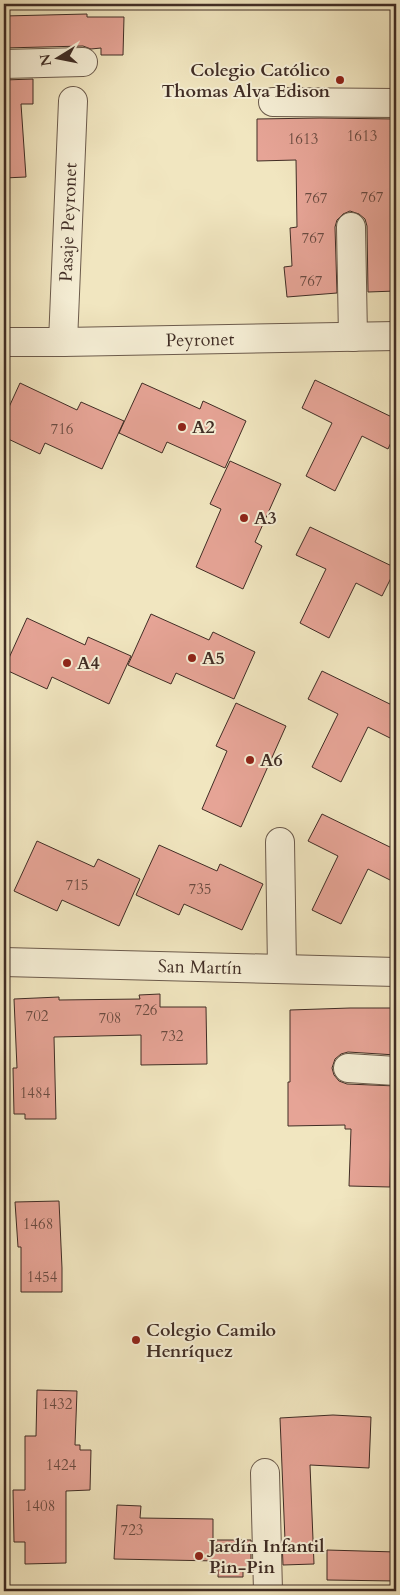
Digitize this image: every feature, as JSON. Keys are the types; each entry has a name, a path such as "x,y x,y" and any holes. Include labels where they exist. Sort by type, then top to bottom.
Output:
{"street":[{"path":"4,64 83,62"},
{"name":"Pasaje Peyronet","path":"63,342 73,101"},
{"path":"273,102 396,103"},
{"path":"351,227 353,337"},
{"name":"Peyronet","path":"4,342 396,336"},
{"path":"280,842 282,968"},
{"name":"San Martín","path":"4,962 396,972"},
{"path":"348,1068 396,1071"},
{"path":"265,1473 268,1591"}],"building":[{"path":"87,14 87,17 124,17 123,55 101,55 101,48 91,49 83,46 4,48 4,16"},
{"path":"33,79 33,104 21,104 26,177 4,178 4,80"},
{"path":"257,119 396,119 396,291 368,292 367,226 365,219 359,214 350,211 343,214 337,220 335,227 337,293 287,297 284,267 292,266 290,228 297,227 296,160 257,161"},
{"path":"315,380 396,419 396,432 388,449 362,436 335,491 306,476 332,423 302,408"},
{"path":"20,383 77,410 81,402 124,421 102,469 45,443 40,454 4,437 4,418"},
{"name":"A2","path":"142,383 200,409 203,401 246,421 225,468 167,442 162,453 119,433"},
{"name":"A3","path":"230,461 281,484 255,542 262,546 243,589 196,567 221,509 210,504"},
{"path":"310,527 396,568 382,596 356,583 329,638 300,623 326,569 296,555"},
{"name":"A5","path":"151,614 209,640 213,632 255,652 234,699 176,673 171,684 128,665"},
{"name":"A4","path":"27,618 85,645 88,637 131,656 109,704 52,677 47,689 4,669"},
{"path":"322,671 396,707 396,741 368,727 341,782 312,767 338,714 308,699"},
{"name":"A6","path":"236,703 286,726 241,827 202,809 227,751 216,746"},
{"path":"322,814 396,850 396,883 368,869 341,924 312,910 338,856 308,841"},
{"path":"37,841 94,867 98,859 140,879 119,926 62,900 57,911 14,891"},
{"path":"159,845 217,871 220,864 263,884 242,930 184,904 179,915 136,895"},
{"path":"160,994 160,1007 206,1007 207,1064 141,1065 141,1035 54,1037 56,1119 25,1119 25,1114 14,1114 13,1068 17,1068 14,999 59,997 59,1000 140,999 139,995"},
{"path":"396,1008 396,1055 348,1052 341,1054 335,1059 332,1068 334,1075 339,1081 347,1084 396,1086 396,1128 391,1128 390,1187 349,1186 351,1129 345,1129 345,1125 288,1126 290,1010"},
{"path":"59,1201 62,1292 21,1292 21,1247 18,1247 15,1202"},
{"path":"37,1390 77,1391 75,1445 80,1445 80,1450 91,1450 90,1490 66,1491 66,1563 25,1564 25,1542 14,1542 13,1490 25,1490 25,1436 36,1436"},
{"path":"333,1415 371,1417 369,1468 310,1465 314,1564 283,1565 282,1540 285,1540 280,1418"},
{"path":"117,1505 141,1506 140,1518 213,1519 213,1540 251,1540 251,1571 243,1571 243,1577 218,1577 218,1561 114,1559"},
{"path":"327,1550 396,1552 396,1581 327,1580"}],"place":[{"name":"Colegio Católico Thomas Alva Edison","path":"340,80"},
{"name":"A2","path":"182,427"},
{"name":"A3","path":"244,518"},
{"name":"A5","path":"192,658"},
{"name":"A4","path":"67,663"},
{"name":"A6","path":"250,760"},
{"name":"Colegio Camilo Henríquez","path":"136,1340"},
{"name":"Jardín Infantil Pin-Pin","path":"199,1556"}]}
